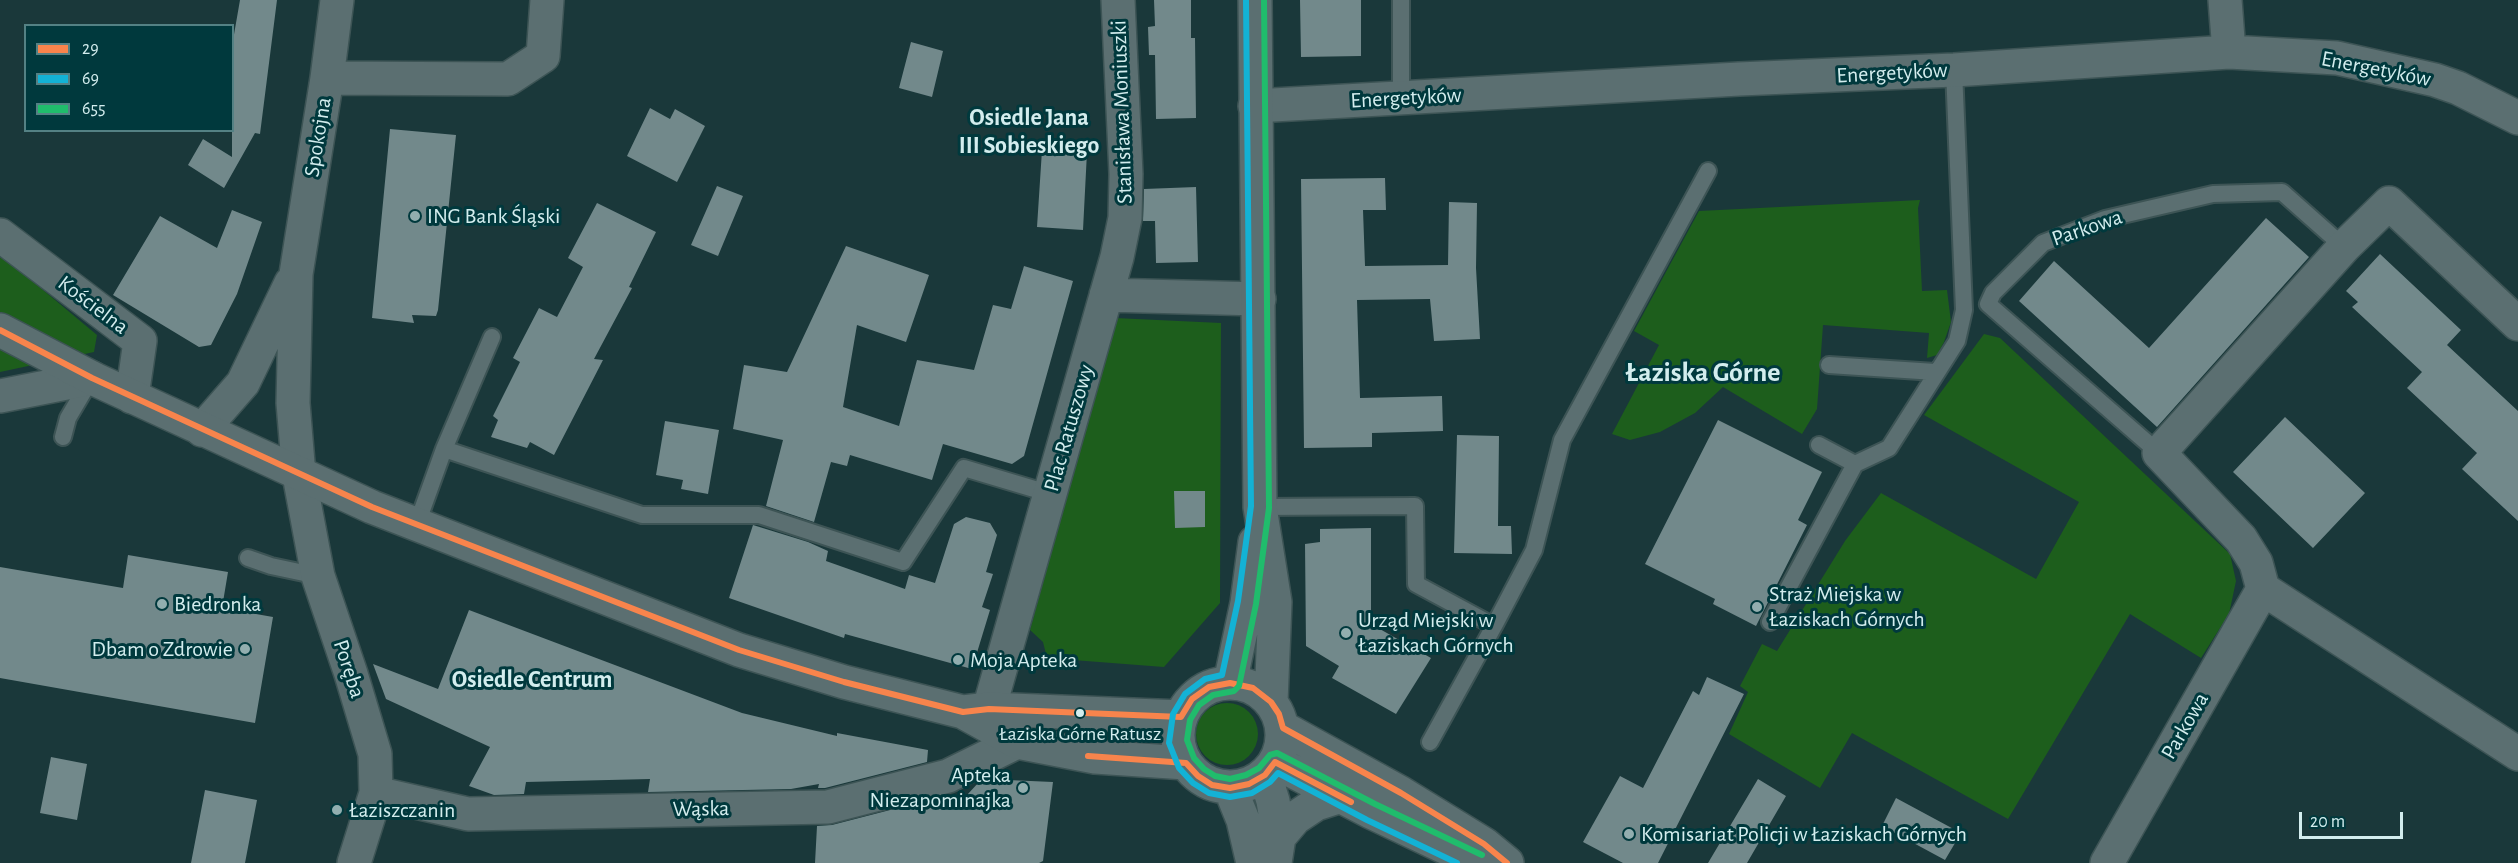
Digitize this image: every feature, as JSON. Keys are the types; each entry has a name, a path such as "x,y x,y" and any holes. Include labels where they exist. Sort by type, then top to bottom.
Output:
{"street":[{"name":"Spokojna","path":"299,475 293,403 296,274 337,0"},
{"path":"327,78 508,79 543,56 547,0"},
{"name":"Stanisława Moniuszki","path":"1106,295 1125,218 1126,174 1119,0"},
{"path":"1230,682 1247,603 1260,507 1255,0"},
{"path":"2225,0 2229,52"},
{"name":"Energetyków","path":"1255,106 1954,70 2229,52 2337,58 2424,77 2458,88 2518,118"},
{"path":"2159,453 2344,247 2389,203 2518,324"},
{"name":"Kościelna","path":"0,235 140,341 132,398"},
{"name":"Spokojna","path":"202,430 243,383 296,274"},
{"path":"1106,295 1259,299"},
{"name":"Plac Ratuszowy","path":"976,710 1051,494 1106,295"},
{"path":"0,330 132,398 299,475 417,524 740,650 844,682 976,710 1181,717"},
{"path":"0,396 92,378"},
{"name":"Parkowa","path":"2107,863 2263,589 2256,563 2241,539 2159,453"},
{"name":"Poręba","path":"299,475 318,576 375,754 376,794 354,863"},
{"path":"1260,507 1275,602 1277,715 1282,745 1270,768 1249,784 1230,788 1212,785 1198,776 1186,763 1178,741 1181,717 1192,699 1209,687 1230,682 1253,688 1277,715 1484,844 1506,863"},
{"path":"2263,589 2518,754"},
{"path":"976,710 1017,742 1095,757 1186,763"},
{"name":"Wąska","path":"376,794 468,814 828,807 948,776 1017,742"},
{"path":"1270,768 1341,796 1479,863"},
{"path":"1270,768 1277,850"},
{"path":"1230,788 1243,820 1253,863"},
{"path":"1277,850 1295,818 1316,804 1341,796"}],"lane":[{"path":"1401,0 1401,98"},
{"path":"1770,622 1854,464 1889,448 1935,372 1957,341 1964,310 1954,70"},
{"path":"1430,742 1534,550 1562,440 1708,171"},
{"name":"Parkowa","path":"2159,453 1988,303 1993,293 2043,243 2105,219 2213,194 2282,192 2344,247"},
{"path":"417,524 444,449 492,337"},
{"path":"1829,365 1935,372"},
{"path":"63,437 68,418 92,378"},
{"path":"1819,445 1854,464"},
{"path":"444,449 642,515 759,516 903,562 964,468 1051,494"},
{"path":"1260,507 1415,506 1416,584 1494,626"},
{"path":"248,558 271,566 318,576"}],"green space":[{"path":"1920,200 1918,208 1922,291 1947,290 1951,322 1937,355 1927,358 1929,333 1823,325 1817,409 1802,434 1723,387 1695,413 1660,432 1630,440 1612,434 1659,345 1634,331 1699,211"},
{"path":"0,254 97,335 94,352 0,372"},
{"path":"1115,318 1221,323 1220,603 1164,667 1047,658 1043,642 1030,630"},
{"path":"1984,334 2000,338 2230,554 2236,581 2229,614 2201,658 2130,614 2008,819 1852,733 1820,788 1729,734 1748,692 1740,686 1762,644 1777,651 1845,541 1881,493 2036,579 2079,502 1924,415"},
{"path":"1227,703 1249,712 1258,734 1249,756 1227,765 1205,756 1196,734 1205,712"}],"building":[{"path":"240,0 277,0 260,134 255,133 224,188 188,165 203,139 232,157 234,34"},
{"path":"1154,0 1191,0 1191,38 1195,38 1196,118 1156,119 1155,55 1149,55 1148,27 1155,26"},
{"path":"1300,0 1361,0 1361,56 1301,57"},
{"path":"911,42 943,51 932,97 899,88"},
{"path":"650,108 670,119 675,109 705,126 677,182 627,156"},
{"name":"ING Bank Śląski","path":"390,129 456,135 438,310 436,316 412,315 414,323 372,318"},
{"path":"1042,150 1087,152 1083,230 1037,227"},
{"path":"1385,178 1386,210 1363,210 1365,266 1448,265 1449,202 1477,203 1476,268 1480,339 1434,341 1430,299 1357,300 1360,398 1442,396 1443,431 1372,433 1372,447 1304,448 1301,179"},
{"path":"717,186 743,196 718,256 691,245"},
{"path":"1196,187 1198,262 1156,263 1155,221 1143,221 1144,189"},
{"path":"597,203 656,232 629,287 632,288 594,359 603,360 554,455 530,442 527,448 491,437 498,420 493,416 520,362 513,358 539,308 557,317 583,267 568,258"},
{"path":"232,210 262,222 237,294 211,345 199,347 113,295 160,216 217,248"},
{"path":"2266,218 2309,257 2157,427 2019,301 2054,261 2149,348"},
{"path":"846,246 929,275 906,342 857,325 843,407 899,426 917,360 974,370 993,305 1011,309 1024,266 1073,281 1024,456 1012,464 943,444 932,480 850,455 847,466 831,462 814,522 766,506 783,440 733,429 744,365 787,372"},
{"path":"2380,254 2461,330 2447,345 2518,411 2518,521 2462,469 2477,453 2407,388 2422,372 2352,307 2358,302 2346,291"},
{"path":"2285,417 2365,493 2313,548 2233,472"},
{"path":"1718,420 1822,472 1798,520 1807,525 1756,626 1713,604 1715,599 1645,564"},
{"path":"665,421 719,430 708,494 681,489 683,480 656,475"},
{"path":"1457,435 1499,436 1498,526 1511,526 1512,554 1454,553"},
{"path":"1174,491 1205,491 1205,527 1175,528"},
{"path":"966,517 990,523 997,535 986,572 993,574 982,607 990,610 972,669 845,634 844,638 729,598 753,525 808,542 828,551 826,561 905,589 909,575 935,583 954,524"},
{"name":"Urząd Miejski w Łaziskach Górnych","path":"1371,528 1371,624 1431,658 1396,714 1332,678 1339,666 1306,646 1305,544 1320,542 1320,529"},
{"path":"128,555 228,572 222,608 273,617 255,723 0,678 0,567 123,588"},
{"path":"469,610 742,713 837,736 837,733 928,750 927,762 825,788 818,788 819,784 791,789 648,792 650,779 526,782 524,794 494,795 469,786 490,747 386,699 373,664 438,689"},
{"path":"1707,677 1744,694 1658,863 1623,863 1583,842 1620,776 1643,788 1693,691 1699,695"},
{"path":"51,757 87,764 77,820 40,813"},
{"path":"985,779 1053,782 1043,861 1039,863 815,863 817,826 832,825 921,802 967,795"},
{"path":"1758,779 1786,796 1747,863 1708,863"},
{"path":"205,790 257,800 245,863 191,863"},
{"path":"1896,798 1961,833 1945,860 1882,826"}],"transit line":[{"name":"69","path":"1246,0 1251,506 1238,601 1222,675 1205,679 1185,694 1173,714 1169,743 1179,768 1193,783 1209,793 1230,797 1252,793 1270,782 1278,773 1367,820 1457,863"},
{"name":"655","path":"1264,0 1269,508 1256,604 1239,686 1234,691 1213,695 1199,705 1190,720 1187,740 1194,758 1204,769 1215,776 1230,779 1246,775 1259,768 1270,755 1277,753 1375,804 1482,855"},
{"name":"29","path":"0,330 92,378 372,507 739,650 844,682 963,712 989,709 1181,717 1192,699 1209,687 1230,683 1253,688 1271,702 1279,714 1283,728 1401,793 1484,844 1507,863"},
{"name":"29","path":"1088,756 1186,763 1198,776 1212,785 1230,788 1249,784 1265,775 1275,762 1351,802"}],"place":[{"name":"ING Bank Śląski","path":"415,216"},
{"name":"Biedronka","path":"162,604"},
{"name":"Straż Miejska w Łaziskach Górnych","path":"1757,607"},
{"name":"Urząd Miejski w Łaziskach Górnych","path":"1346,633"},
{"name":"Dbam o Zdrowie","path":"245,649"},
{"name":"Moja Apteka","path":"958,660"},
{"name":"Łaziska Górne Ratusz","path":"1080,713"},
{"name":"Apteka Niezapominajka","path":"1023,788"},
{"name":"Łaziszczanin","path":"337,810"},
{"name":"Komisariat Policji w Łaziskach Górnych","path":"1629,834"}],"district":[{"name":"Osiedle Jana III Sobieskiego","path":"1029,132"},
{"name":"Łaziska Górne","path":"1703,373"},
{"name":"Osiedle Centrum","path":"532,680"}]}
